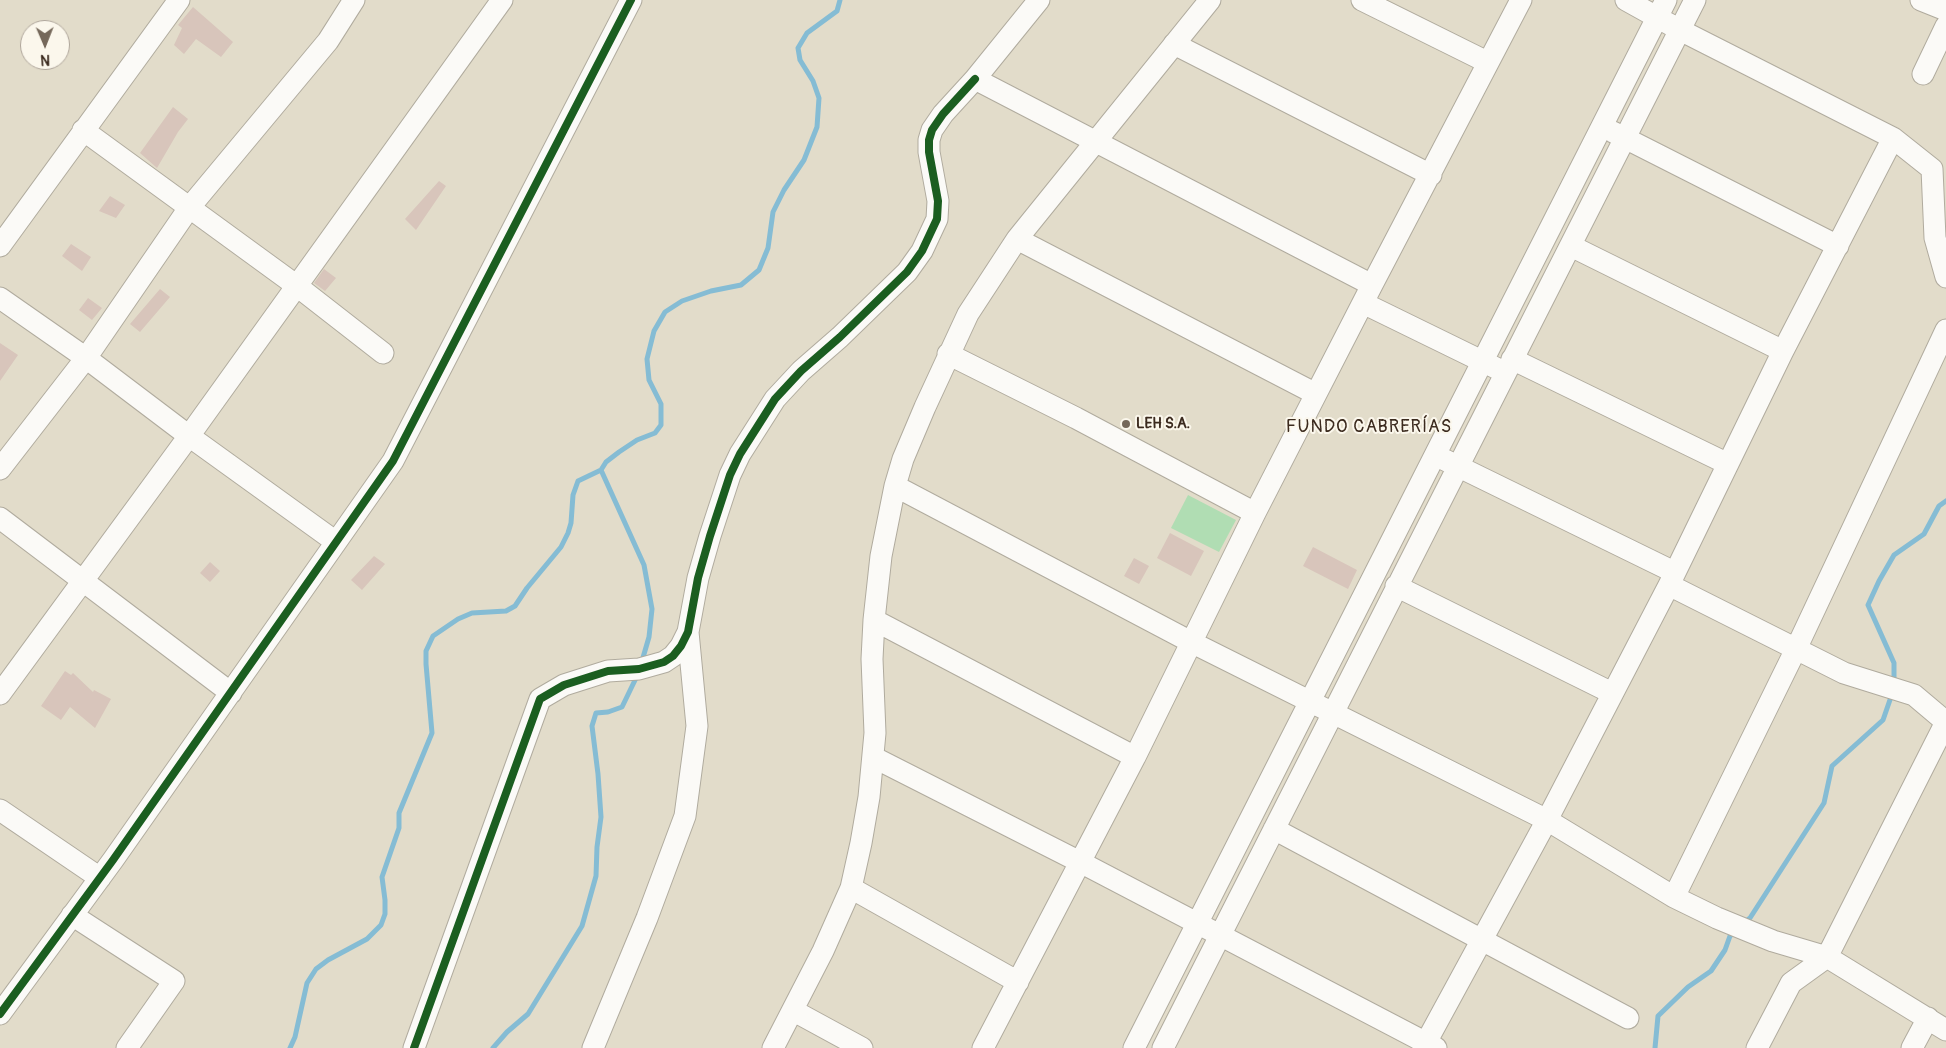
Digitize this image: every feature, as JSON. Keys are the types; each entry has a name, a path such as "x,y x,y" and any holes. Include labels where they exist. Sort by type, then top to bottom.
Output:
{"street":[{"path":"0,246 179,0"},
{"path":"0,469 86,358 189,208 328,41 354,0"},
{"path":"0,694 189,436 502,0"},
{"path":"0,1014 100,878 393,460 630,0"},
{"path":"593,1048 647,918 685,816 697,726 688,632 698,578 730,475 740,454 774,399 801,371 840,337 907,272 922,251 937,219 938,201 929,152 929,140 932,130 943,114 975,79 1039,0"},
{"path":"774,1048 823,951 850,888 861,843 875,733 872,659 874,620 882,556 895,486 903,459 948,354 968,314 1017,239 1210,0"},
{"path":"1362,0 1487,62"},
{"path":"983,1048 1135,757 1255,513 1367,294 1521,0"},
{"path":"1626,0 1662,9 1680,30 1893,138 1932,169 1935,238 1946,277"},
{"path":"1163,1048 1695,0"},
{"path":"1921,0 1946,10"},
{"path":"1134,1048 1662,9"},
{"path":"1923,74 1946,26"},
{"path":"1174,44 1431,175"},
{"path":"975,79 1096,141 1484,362 1509,366 1728,464"},
{"path":"1603,127 1838,246"},
{"path":"83,130 297,286 383,353"},
{"path":"873,757 1080,862 1428,1046 1672,578 1783,351 1893,138"},
{"path":"1017,239 1316,394"},
{"path":"1571,246 1783,351"},
{"path":"0,298 86,358 189,436 336,542"},
{"path":"1674,897 1796,649 1946,330"},
{"path":"948,354 1076,418 1255,513"},
{"path":"1435,456 1458,466 1672,578 1796,649 1844,673 1914,695 1946,722 1827,957 1791,983 1757,1048"},
{"path":"895,486 1192,642 1546,820 1674,897 1717,918 1772,941 1827,957 1946,1030"},
{"path":"0,518 231,693"},
{"path":"1396,586 1612,693"},
{"path":"874,620 1135,757"},
{"path":"414,1048 540,699 564,685 608,671 639,669 664,662 673,656 681,646 688,632"},
{"path":"0,810 100,878"},
{"path":"1274,829 1628,1018"},
{"path":"850,888 1018,982"},
{"path":"72,915 174,981 127,1048"},
{"path":"794,1011 862,1048"},
{"path":"1912,1048 1928,1018"}],"green space":[{"path":"1188,495 1236,520 1219,552 1171,528"}],"building":[{"path":"193,7 233,42 221,57 196,39 184,54 174,45 182,28 178,25"},
{"path":"173,107 188,119 178,132 157,168 140,153"},
{"path":"439,181 446,186 416,230 405,219"},
{"path":"110,196 125,205 116,218 99,211"},
{"path":"71,244 91,257 82,271 62,256"},
{"path":"324,269 336,278 325,291 314,283"},
{"path":"160,289 170,297 140,332 130,324"},
{"path":"88,298 102,308 92,320 79,310"},
{"path":"0,343 18,355 0,381"},
{"path":"1170,533 1204,551 1191,576 1157,558"},
{"path":"1313,547 1357,570 1348,589 1303,566"},
{"path":"374,556 385,564 362,590 351,580"},
{"path":"1134,558 1149,566 1139,584 1124,576"},
{"path":"210,562 220,571 210,582 200,573"},
{"path":"65,671 71,675 73,673 93,692 94,690 111,699 95,728 70,707 61,720 41,706"}],"waterway":[{"path":"290,1048 295,1037 307,983 316,969 328,960 367,939 381,925 385,914 382,877 399,828 399,813 432,733 426,651 433,636 458,619 472,613 506,611 515,606 527,588 561,547 571,523 573,495 578,481 601,470 606,462 619,452 637,440 655,433 661,425 661,404 649,380 647,359 654,331 665,312 682,301 711,291 741,285 759,270 768,248 773,212 784,190 804,160 817,127 819,98 813,81 800,60 798,48 807,33 837,11 840,0"},
{"path":"601,470 644,565 652,609 649,637 642,661"},
{"path":"1894,683 1894,663 1868,605 1894,555 1924,534 1939,506 1946,501"},
{"path":"493,1048 507,1032 528,1014 582,926 596,876 601,817 592,726 596,713 608,712 622,707 638,674"},
{"path":"1744,923 1750,918 1824,803 1832,766 1883,720 1892,694"},
{"path":"1655,1048 1658,1016 1688,987 1711,971 1725,950 1730,936 1736,931"}],"cycle path":[{"path":"0,1014 113,860 393,461 631,0"},
{"path":"414,1048 540,699 564,685 608,671 639,669 664,662 673,656 681,646 688,632 698,578 710,536 730,475 740,454 775,399 801,371 840,337 907,272 922,251 937,219 938,201 929,152 929,140 932,130 943,114 975,79"}],"place":[{"name":"LEH S.A.","path":"1126,424"}],"district":[{"name":"FUNDO CABRERÍAS","path":"1369,427"}]}
